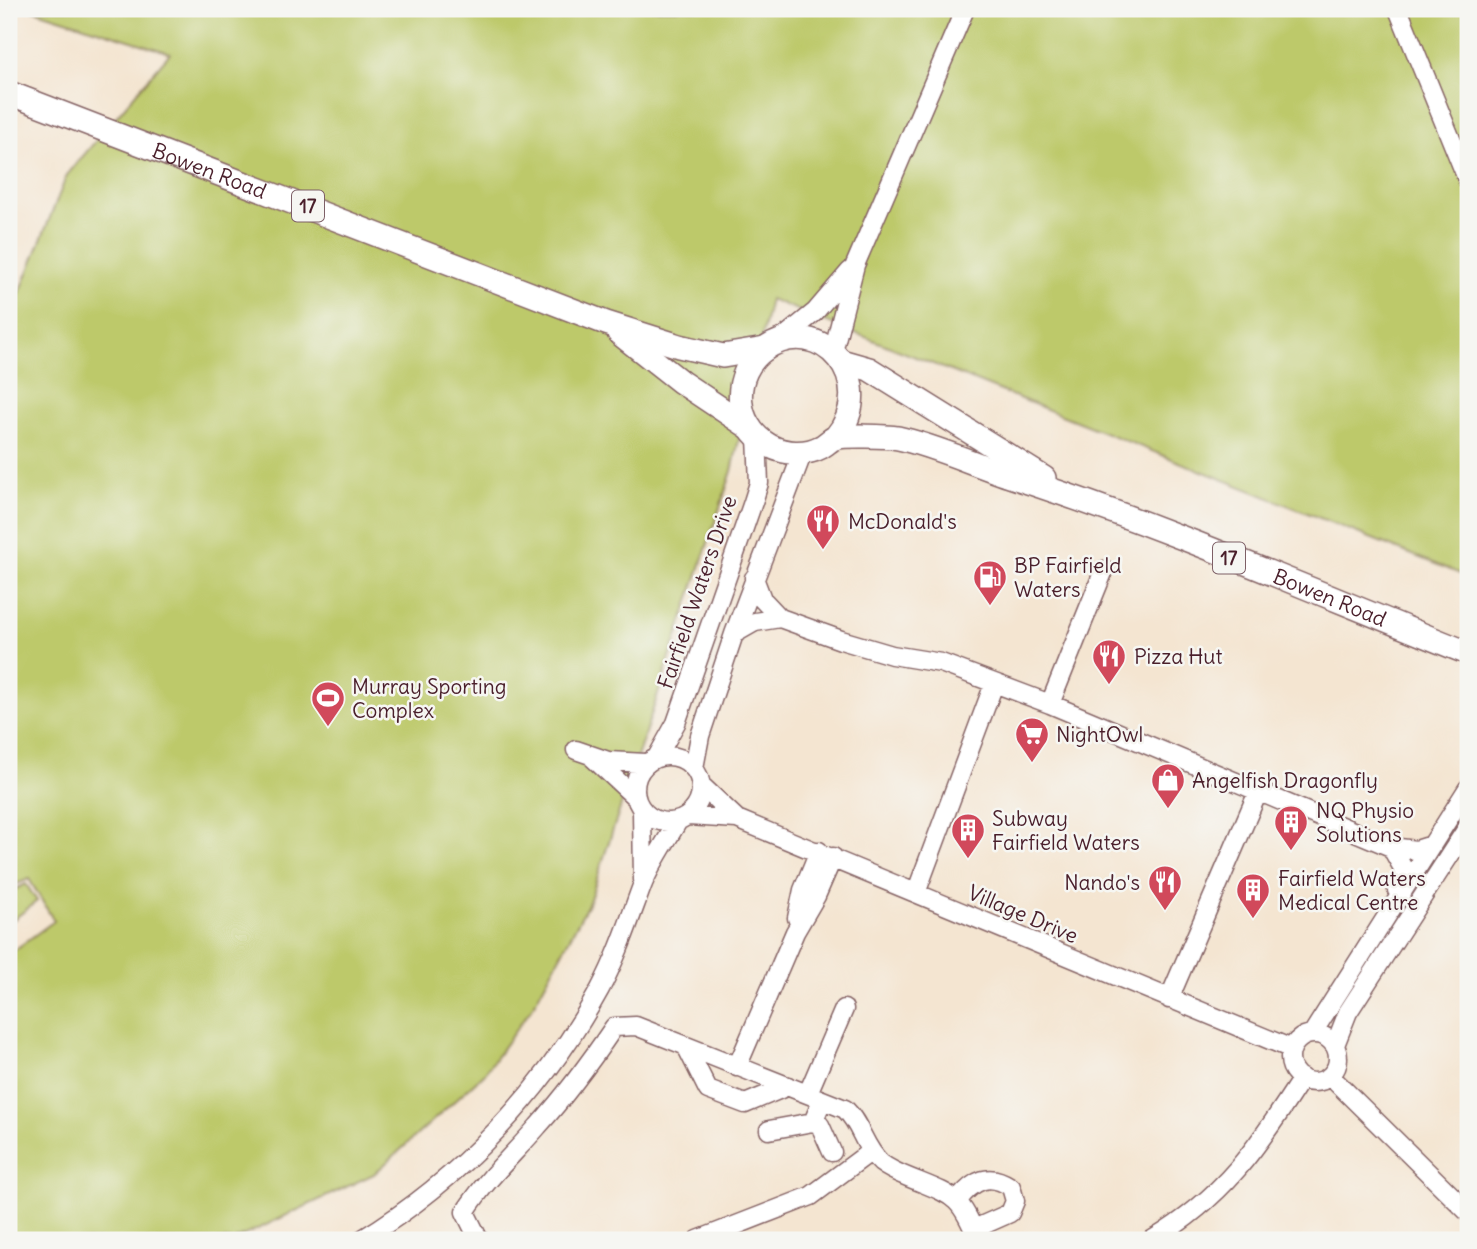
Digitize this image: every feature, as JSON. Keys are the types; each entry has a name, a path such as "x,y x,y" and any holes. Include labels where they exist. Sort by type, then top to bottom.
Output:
{"main road":[{"name":"Bowen Road","path":"9,93 606,323 679,346 723,356 805,340 869,369 1077,498"},
{"name":"Bowen Road","path":"606,323 681,382 771,447 803,452 820,448 835,438 897,438 1077,498 1468,653"},
{"path":"753,433 741,408 741,386 749,366 770,346"},
{"path":"835,438 846,425 852,409 852,384 837,356"}],"street":[{"path":"837,356 855,265 965,9"},
{"path":"1398,9 1468,181"},
{"path":"770,346 815,312 855,265"},
{"name":"Fairfield Waters Drive","path":"652,760 676,723 759,483 753,433"},
{"path":"694,768 700,736 734,634 803,452"},
{"path":"1050,704 1104,570"},
{"path":"754,578 762,599 780,618 841,640 941,663 1050,704 1391,847 1416,850 1432,845"},
{"path":"734,634 755,622 780,618"},
{"path":"916,893 995,684"},
{"path":"576,750 593,758 659,821 683,818"},
{"path":"360,1240 436,1187 481,1146 526,1097 566,1043 599,989 626,934 643,884 683,818 701,797 702,786 694,768 678,756 652,760 593,758"},
{"path":"643,884 636,779 652,760"},
{"name":"Village Drive","path":"702,786 737,819"},
{"path":"1312,1034 1468,788"},
{"path":"1169,999 1258,792"},
{"name":"Village Drive","path":"683,818 737,819 1292,1049"},
{"path":"1335,1045 1325,1036 1312,1034 1300,1039 1292,1049 1292,1065 1302,1078 1316,1082 1330,1076 1338,1061 1335,1045 1348,1012 1468,827"},
{"path":"1382,924 1385,910 1404,876 1403,866 1391,847"},
{"path":"737,1067 795,932 803,890 826,854"},
{"path":"1382,924 1415,895 1425,894"},
{"path":"813,1122 815,1097 844,1009"},
{"path":"479,1240 465,1212 486,1180 538,1126 614,1027 636,1026 849,1113 870,1152 887,1168 958,1200 976,1235 1010,1213 1015,1201 1012,1187 996,1178 986,1178 968,1187 958,1200"},
{"path":"686,1046 708,1090 745,1104 788,1086"},
{"path":"1330,1076 1468,1212"},
{"path":"1152,1240 1220,1191 1274,1121 1302,1078"},
{"path":"769,1130 813,1122 820,1125 832,1152"},
{"path":"698,1240 811,1196 870,1152"}],"green space":[{"name":"Murray Sporting Complex","path":"31,9 1468,9 1468,577 770,299 732,471 589,902 533,1006 484,1074 374,1174 234,1240 9,1240 9,954 54,921 29,879 9,887 9,320 67,175 170,53"},
{"path":"26,884 37,901 9,923 9,892"}],"place":[{"name":"McDonald's","path":"823,551"},
{"name":"BP Fairfield Waters","path":"990,607"},
{"name":"Pizza Hut","path":"1109,686"},
{"name":"Murray Sporting Complex","path":"328,728"},
{"name":"NightOwl","path":"1032,764"},
{"name":"Angelfish Dragonfly","path":"1168,810"},
{"name":"NQ Physio Solutions","path":"1291,852"},
{"name":"Subway Fairfield Waters","path":"968,860"},
{"name":"Nando's","path":"1165,912"},
{"name":"Fairfield Waters Medical Centre","path":"1253,920"}]}
